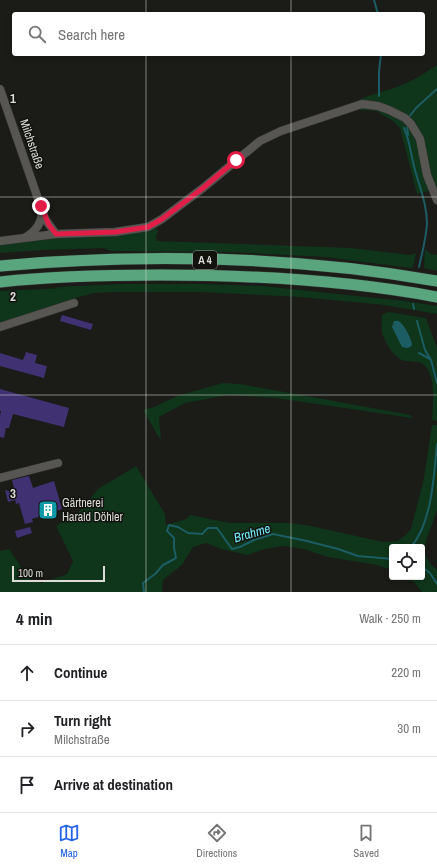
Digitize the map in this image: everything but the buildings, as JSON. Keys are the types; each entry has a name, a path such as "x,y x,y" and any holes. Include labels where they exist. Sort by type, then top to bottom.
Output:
{"highway":[{"name":"A 4","path":"0,266 78,261 190,259 315,265 410,276 437,281"},
{"name":"A 4","path":"0,282 32,278 126,275 216,275 295,279 408,292 437,297"}],"street":[{"name":"Milchstraße","path":"0,89 41,206 49,225 56,234"},
{"path":"0,241 56,234 115,232 148,227 162,219 197,193 260,140 281,131 362,104 378,106 389,110 405,118 411,124 420,139 427,175 437,200"},
{"name":"Milchstraße","path":"24,238 31,234 38,226 42,218 41,206"},
{"path":"0,327 74,303"},
{"path":"0,478 58,463"}],"green space":[{"path":"437,65 437,189 417,194 400,128 393,121 376,111 360,110 357,101 408,82"},
{"path":"155,228 158,231 156,237 157,241 351,248 410,255 416,253 413,267 411,268 325,257 229,252 111,251 104,248 0,253 0,243 124,233"},
{"path":"425,249 431,254 437,255 437,271 424,268"},
{"path":"123,284 262,286 405,301 437,306 437,314 384,305 301,297 200,292 114,292 94,293 79,297 0,324 0,291"},
{"path":"389,312 426,318 437,348 437,421 432,420 432,384 431,377 425,366 420,363 401,360 391,350 383,337 382,315"},
{"path":"223,383 240,384 411,415 412,418 276,398 228,395 185,403 159,417 161,441 143,410 154,407 177,396"},
{"path":"432,425 437,425 437,510 425,545 389,544 389,569 377,565 328,557 304,549 283,546 265,549 247,555 221,549 206,543 193,547 182,565 163,580 162,592 0,592 0,551 9,549 30,580 42,583 67,574 73,561 56,526 81,510 98,489 136,466 165,514 166,525 186,519 190,515 230,523 290,523 311,526 383,542 397,541 405,536 411,529 424,478"},
{"path":"425,555 433,567 437,569 437,592 422,592 411,580 425,580"}],"water":[{"path":"394,321 399,321 406,330 412,343 410,347 402,347 392,327"}],"waterway":[{"path":"374,0 377,12"},
{"path":"379,96 381,56"},
{"path":"409,117 416,108 437,89"},
{"path":"407,125 408,135"},
{"path":"404,128 408,138 427,217 426,235 419,267"},
{"path":"413,304 414,309"},
{"path":"417,321 425,350 431,360 437,383"},
{"path":"419,353 430,359"},
{"path":"413,544 424,525 428,512 433,484 437,444"},
{"name":"Brahme","path":"144,592 143,583 155,574 163,565 176,558 174,538 167,531 169,525 178,527 188,533 202,534 208,528 217,528 232,549 273,534 338,549 358,556 389,559"},
{"name":"Brahme","path":"425,569 430,573 437,584"}],"place":[{"name":"Gärtnerei Harald Döhler","path":"48,510"}],"route":[{"path":"41,206 45,219 56,234 115,232 148,227 162,219 203,188 236,160"}]}
